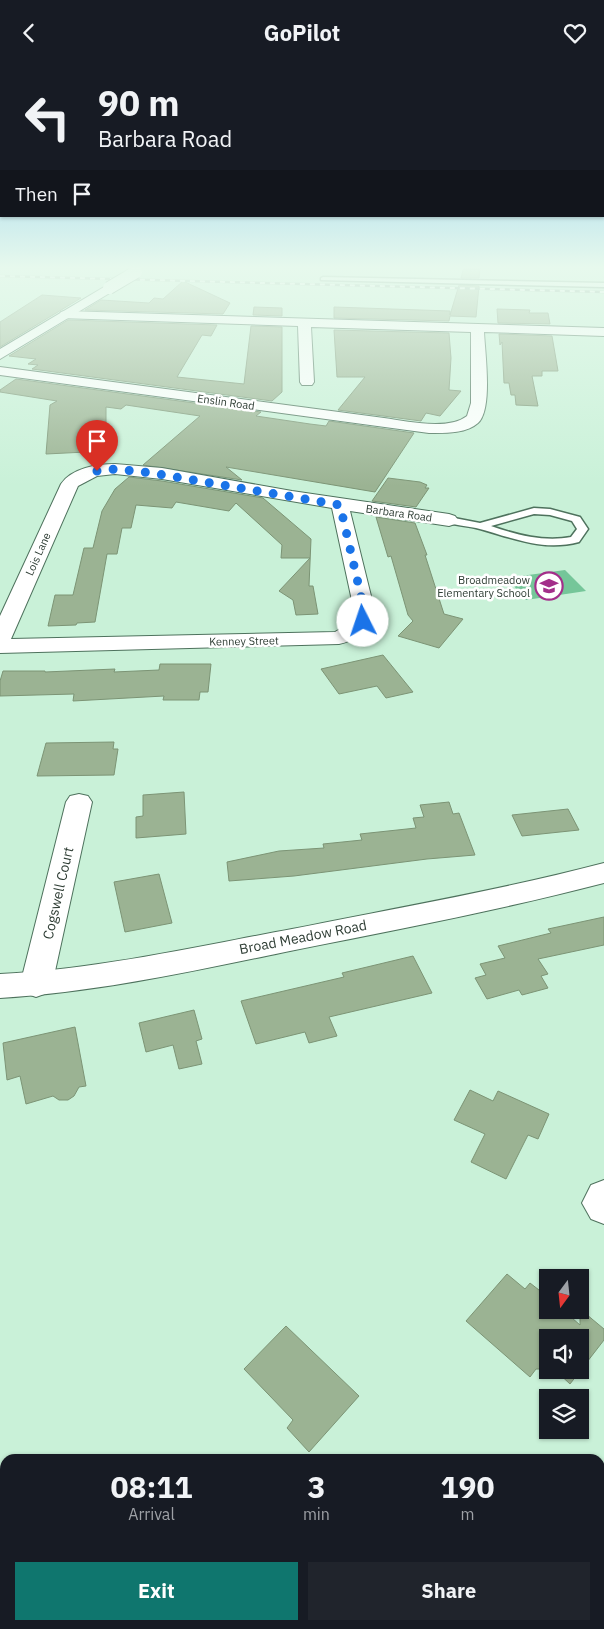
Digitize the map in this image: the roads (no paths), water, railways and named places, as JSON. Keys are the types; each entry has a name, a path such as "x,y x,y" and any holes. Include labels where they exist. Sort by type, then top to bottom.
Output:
{"street":[{"path":"1,353 23,340"},
{"path":"305,340 307,382"},
{"name":"Enslin Road","path":"0,371 384,423 453,427 470,422 476,415 479,403 477,340"},
{"name":"Barbara Road","path":"83,475 116,469 152,473 340,505 449,520"},
{"name":"Lois Lane","path":"0,639 70,484 77,477 83,475"},
{"name":"Kenney Street","path":"0,646 339,638 353,631 363,621 361,596 340,505"},
{"name":"Cogswell Court","path":"36,985 79,802"},
{"name":"Broad Meadow Road","path":"0,986 36,985 127,973 514,896 604,873"},
{"path":"604,1197 601,1203 604,1207"}],"lane":[{"path":"449,520 480,526 503,534 550,542 575,540 582,529 576,519 562,514 534,511 480,526"}],"place":[{"name":"Broadmeadow Elementary School","path":"549,586"}]}
